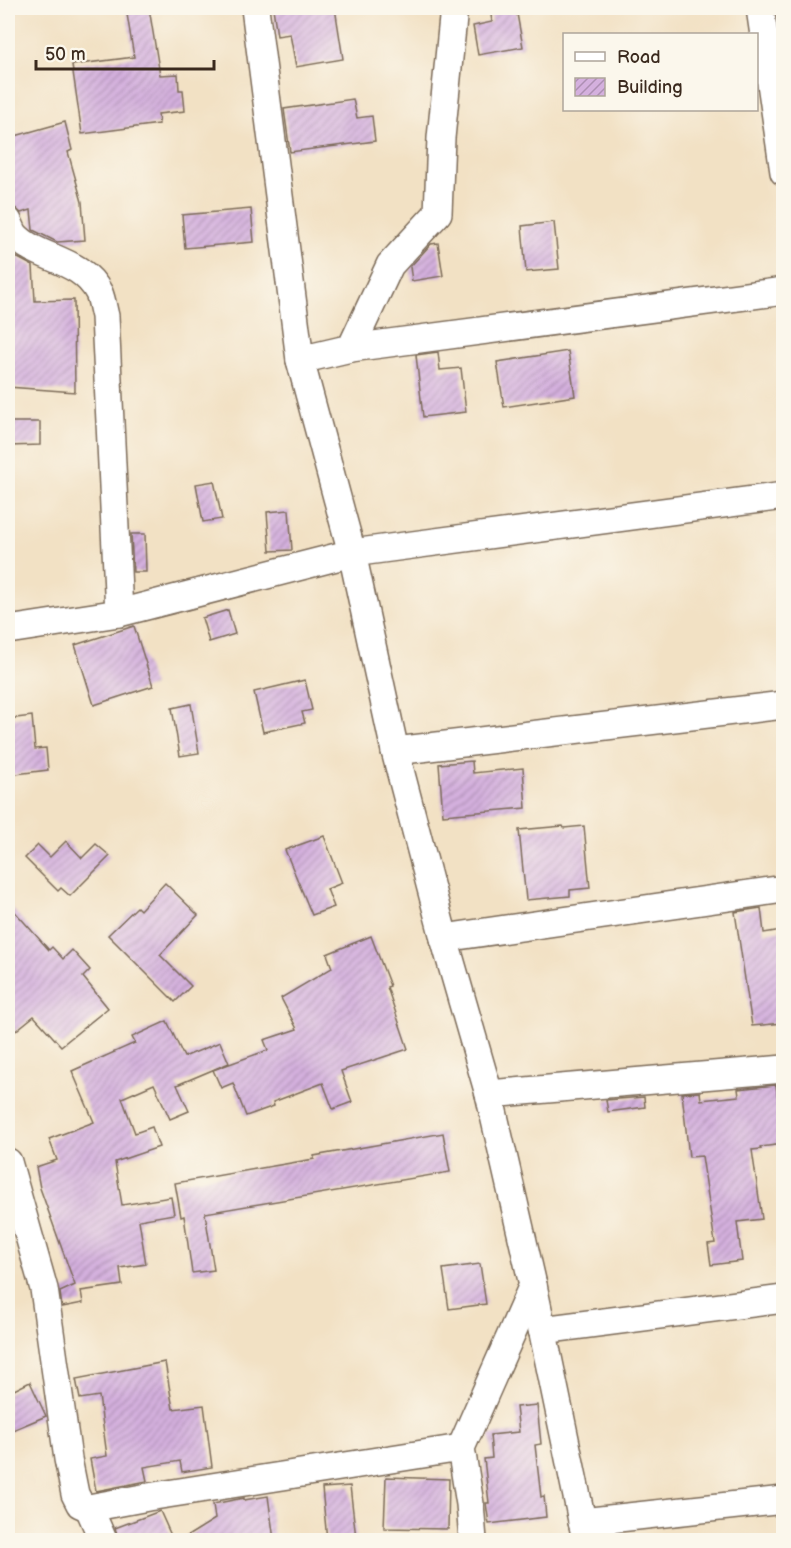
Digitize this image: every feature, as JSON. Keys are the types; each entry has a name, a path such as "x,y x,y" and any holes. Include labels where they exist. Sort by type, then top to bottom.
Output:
{"street":[{"path":"255,8 300,360 352,553 395,751 444,938 489,1094 533,1285 584,1531 783,1500"},
{"path":"351,348 390,265 438,213 441,138 454,8"},
{"path":"760,8 783,172"},
{"path":"8,221 15,234 24,242 33,249 62,260 83,274 99,293 105,316 119,613"},
{"path":"300,360 351,348 783,291"},
{"path":"8,630 119,613 352,553 783,496"},
{"path":"395,751 783,705"},
{"path":"444,938 783,889"},
{"path":"489,1094 783,1069"},
{"path":"8,1162 44,1289 68,1459 75,1494 80,1504 89,1508 461,1448"},
{"path":"473,1540 461,1448 533,1285"},
{"path":"542,1330 783,1299"},
{"path":"89,1508 103,1540"}],"building":[{"path":"126,8 149,8 160,75 178,74 179,90 183,90 185,111 158,114 159,124 82,134 72,65 134,57"},
{"path":"273,8 335,8 343,59 296,67 290,34 277,36"},
{"path":"490,8 516,8 523,47 478,55 473,26 492,22"},
{"path":"353,99 357,118 372,116 375,141 290,152 284,109"},
{"path":"65,122 72,150 68,152 82,202 85,240 57,242 33,230 31,210 21,213 14,207 8,184 8,138"},
{"path":"251,209 254,242 185,248 182,215"},
{"path":"554,222 559,269 526,272 522,226"},
{"path":"438,243 443,276 412,281 410,267 431,244"},
{"path":"12,258 18,258 33,266 35,301 74,300 75,392 8,387 8,300 15,300"},
{"path":"568,351 575,396 504,407 497,362"},
{"path":"438,352 440,370 461,368 466,412 423,417 416,355"},
{"path":"8,422 40,422 40,445 8,446"},
{"path":"214,481 222,519 203,522 196,484"},
{"path":"289,510 292,550 270,551 267,512"},
{"path":"131,534 145,534 146,572 133,572"},
{"path":"228,610 235,634 209,642 202,618"},
{"path":"134,626 153,686 94,705 75,645"},
{"path":"305,680 312,710 302,712 305,723 263,732 254,692"},
{"path":"191,704 199,753 180,756 172,708"},
{"path":"32,716 35,749 46,748 48,770 8,775 8,719"},
{"path":"472,761 473,773 523,768 526,808 443,815 439,764"},
{"path":"563,826 564,828 584,826 590,888 570,890 570,896 526,900 519,830"},
{"path":"324,836 342,883 327,889 334,907 312,915 285,850"},
{"path":"66,841 82,858 96,844 110,856 70,896 61,888 58,891 25,858 38,845 50,857"},
{"path":"165,883 198,915 160,955 191,986 175,1002 108,935 137,907 140,910"},
{"path":"8,904 49,950 52,947 63,959 72,950 90,970 83,977 108,1008 61,1046 34,1016 8,1037"},
{"path":"761,908 764,933 782,930 783,1023 752,1026 735,912"},
{"path":"371,936 390,986 387,987 408,1049 341,1071 352,1102 333,1109 323,1083 273,1102 274,1106 246,1116 233,1083 221,1088 213,1070 268,1050 264,1040 297,1029 281,998 332,968 327,954"},
{"path":"167,1021 184,1057 220,1042 229,1063 177,1085 189,1111 170,1119 154,1084 122,1098 135,1133 152,1127 159,1147 115,1162 122,1205 171,1197 174,1214 139,1220 146,1264 120,1268 122,1285 81,1291 83,1303 62,1307 60,1292 75,1285 40,1188 36,1167 57,1160 49,1139 94,1122 72,1071 135,1043 132,1037"},
{"path":"776,1085 778,1102 783,1101 783,1144 752,1150 762,1219 737,1222 742,1261 711,1265 708,1244 715,1243 702,1156 689,1157 682,1093 700,1092 701,1100 739,1096 738,1089"},
{"path":"644,1097 645,1107 608,1112 606,1100"},
{"path":"443,1133 450,1172 205,1213 214,1270 192,1273 184,1216 181,1217 175,1183 314,1159 314,1156"},
{"path":"480,1264 486,1304 449,1309 443,1269"},
{"path":"165,1362 173,1409 204,1405 212,1467 182,1472 180,1461 144,1467 147,1481 96,1491 90,1459 107,1456 99,1396 80,1399 76,1379"},
{"path":"30,1382 46,1416 8,1432 8,1393"},
{"path":"537,1405 541,1444 535,1445 541,1497 544,1496 546,1517 489,1524 484,1459 492,1458 490,1435 519,1432 516,1407"},
{"path":"386,1477 449,1479 448,1529 384,1528"},
{"path":"350,1486 356,1538 327,1540 322,1488"},
{"path":"268,1496 274,1540 181,1540 215,1519 213,1504"},
{"path":"160,1511 173,1540 119,1540 115,1528"}]}
